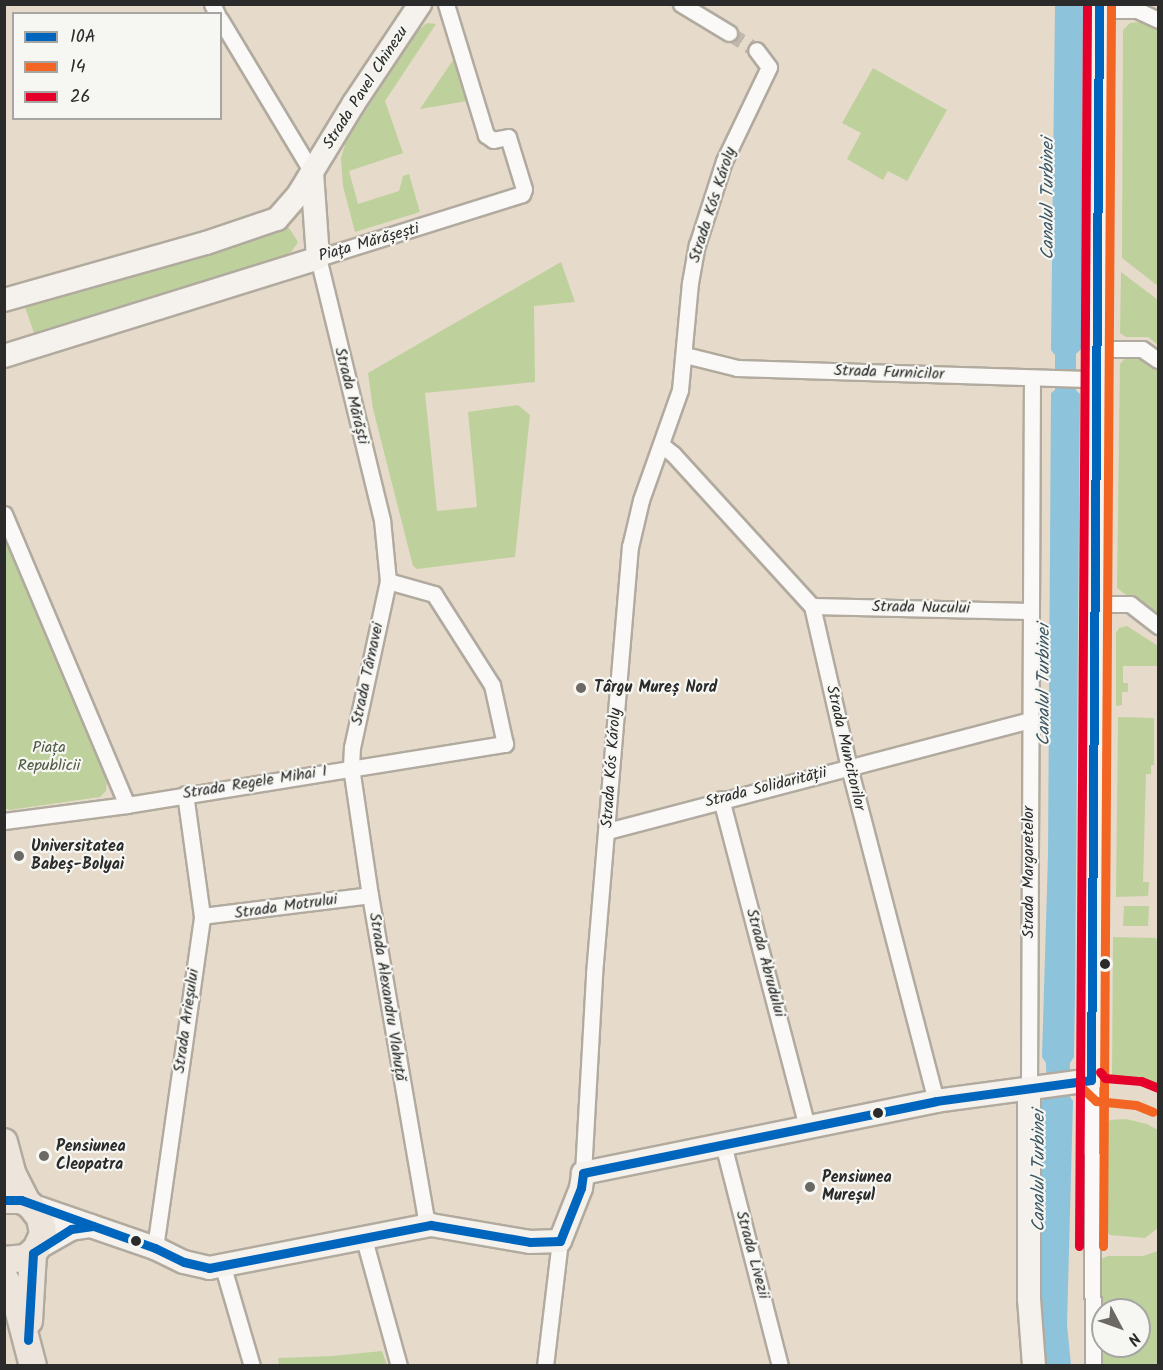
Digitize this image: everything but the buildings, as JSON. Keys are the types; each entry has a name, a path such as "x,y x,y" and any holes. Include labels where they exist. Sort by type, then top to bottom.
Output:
{"main road":[{"path":"4,1142 20,1203 36,1211 43,1226 43,1234 35,1251 28,1340"},
{"path":"4,1260 18,1260 35,1251"},
{"path":"4,1277 15,1297 33,1365"}],"street":[{"name":"Strada Pavel Chinezu","path":"312,172 420,4"},
{"name":"Piața Mărășești","path":"4,356 522,194 524,189 508,137 493,140 486,135 446,4"},
{"path":"681,4 729,33"},
{"path":"1094,1365 1084,1081 1094,604 1091,379 1096,349 1099,7 1137,10 1158,20"},
{"name":"Strada Mărăști","path":"222,22 312,172 318,258 382,520 388,581"},
{"name":"Strada Kós Károly","path":"545,1365 560,1241 581,1188 583,1173 594,974 630,547 641,500 663,446 680,390 690,283 697,245 724,161 769,67 756,50"},
{"path":"4,300 265,225 277,219 298,195 312,172"},
{"path":"1096,349 1143,350 1158,360"},
{"name":"Strada Furnicilor","path":"685,355 737,368 1032,379 1091,379"},
{"name":"Strada Margaretelor","path":"1032,379 1029,720 1037,1086 1029,1299 1034,1365"},
{"name":"Strada Muncitorilor","path":"663,446 673,454 812,606 849,767 936,1101"},
{"path":"4,514 127,805"},
{"name":"Strada Regele Mihai I","path":"4,821 127,805 351,767 505,744 492,686 435,594 388,581"},
{"name":"Strada Târnavei","path":"351,767 354,738 388,581"},
{"path":"1094,604 1130,604 1158,626"},
{"name":"Strada Nucului","path":"812,606 1030,611"},
{"name":"Strada Solidarității","path":"607,831 1029,720"},
{"name":"Strada Alexandru Vlahuță","path":"351,767 370,895 427,1226"},
{"name":"Strada Arieșului","path":"155,1248 202,916 185,794"},
{"name":"Strada Abrudului","path":"721,800 807,1127"},
{"name":"Strada Motrului","path":"202,916 370,895"},
{"path":"583,1173 936,1101 1084,1081"},
{"name":"Strada Livezii","path":"723,1144 780,1365"},
{"path":"20,1203 155,1248 184,1262 209,1268 224,1267 427,1226 478,1231 530,1242 560,1241"},
{"path":"35,1251 71,1229 93,1226"},
{"path":"364,1239 399,1365"},
{"path":"224,1267 252,1365"}],"green space":[{"path":"1140,22 1158,28 1158,286 1122,258 1123,30 1130,23"},
{"path":"427,23 436,24 385,101 403,153 349,171 358,204 399,191 403,176 409,174 420,212 355,232 343,186 341,158 346,141 416,32"},
{"path":"455,57 467,101 420,109"},
{"path":"873,68 947,110 907,181 888,171 883,180 847,159 861,133 842,123"},
{"path":"280,225 289,228 298,242 292,251 283,257 35,336 25,307"},
{"path":"561,262 575,302 534,306 535,382 425,393 437,511 477,507 468,412 518,405 530,415 515,557 417,569 413,566 373,409 368,373"},
{"path":"1121,272 1158,300 1158,345 1148,337 1126,337 1120,333"},
{"path":"1141,357 1158,368 1158,619 1117,588 1120,364 1125,358"},
{"name":"Piața Republicii","path":"5,536 107,781 106,791 100,797 9,810 5,808"},
{"path":"1127,626 1158,646 1158,666 1123,666 1123,683 1128,683 1128,692 1122,692 1122,705 1116,706 1116,633 1119,628"},
{"path":"1118,717 1154,718 1154,765 1151,765 1151,774 1146,774 1143,882 1149,882 1148,896 1116,897"},
{"path":"1124,906 1149,906 1148,926 1123,926"},
{"path":"1113,937 1156,938 1158,943 1158,1083 1121,1084 1112,1078"},
{"path":"1126,1119 1147,1124 1158,1130 1158,1228 1145,1238 1110,1235 1098,1223 1100,1134 1110,1120"},
{"path":"1158,1251 1158,1365 1099,1365 1099,1358 1151,1358 1151,1298 1098,1298 1097,1266 1101,1259 1108,1256 1143,1256"},
{"path":"382,1351 387,1365 279,1365 278,1358 332,1356"}],"water":[{"name":"Canalul Turbinei","path":"1083,4 1081,349 1076,354 1076,390 1080,394 1075,995 1074,1057 1070,1063 1069,1095 1073,1101 1067,1325 1071,1365 1042,1365 1039,1331 1041,1102 1047,1096 1046,1063 1042,1057 1048,855 1051,393 1055,390 1055,355 1051,350 1055,5"}],"tunnel":[{"path":"729,33 756,50"}],"transit line":[{"name":"26","path":"1079,1246 1087,4"},
{"name":"10A","path":"4,1200 21,1200 155,1248 184,1262 209,1268 431,1225 530,1242 560,1241 581,1188 583,1173 936,1101 1091,1080 1099,4"},
{"name":"14","path":"1103,1246 1111,4"},
{"name":"26","path":"1100,1072 1105,1078 1141,1081 1158,1088"},
{"name":"14","path":"1082,1088 1096,1101 1136,1105 1153,1112"},
{"name":"10A","path":"28,1340 33,1253 71,1229 93,1226"}],"place":[{"name":"Târgu Mureș Nord","path":"581,688"},
{"name":"Universitatea Babeș-Bolyai","path":"19,856"},
{"name":"Pensiunea Cleopatra","path":"44,1156"},
{"name":"Pensiunea Mureșul","path":"810,1187"}]}
